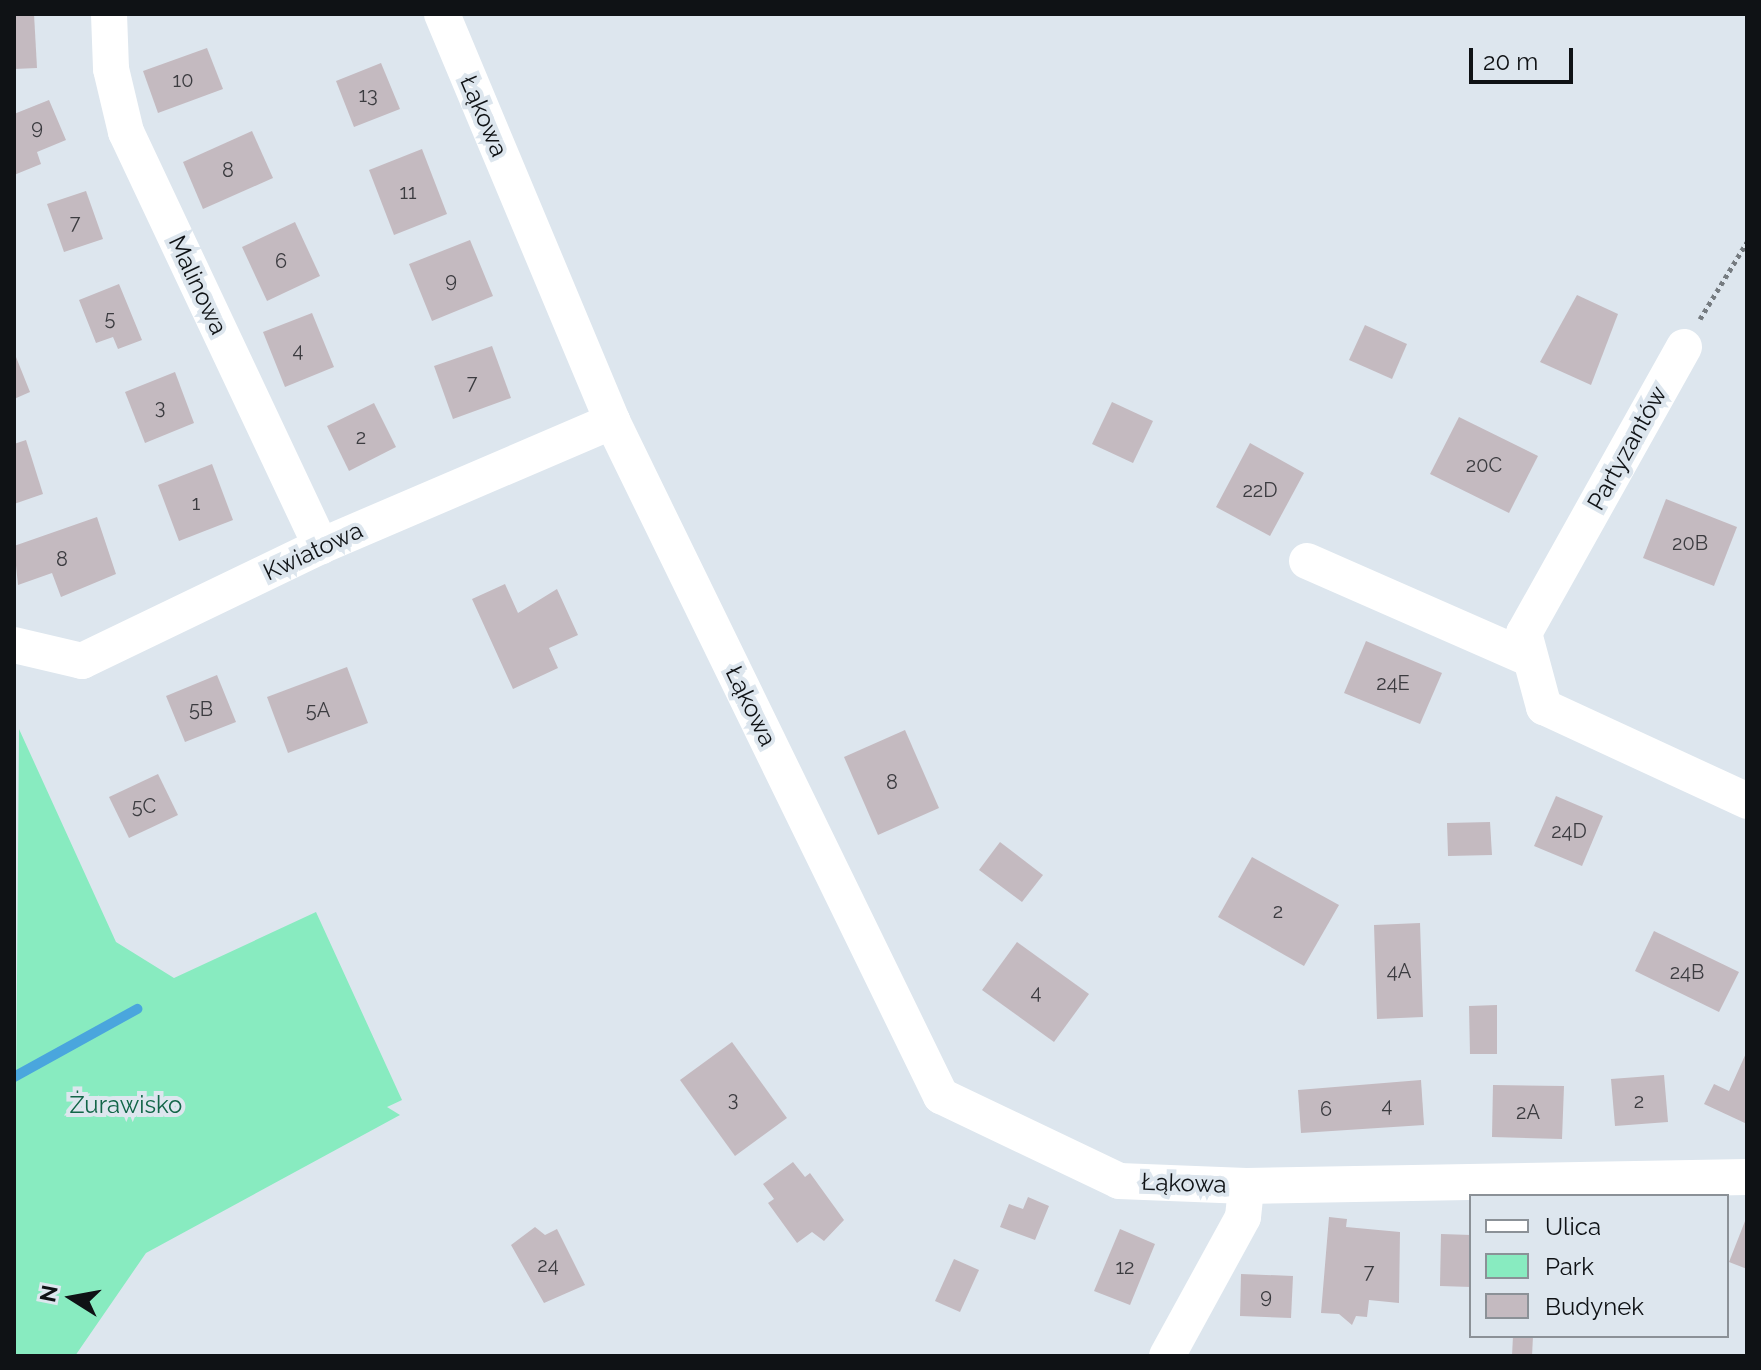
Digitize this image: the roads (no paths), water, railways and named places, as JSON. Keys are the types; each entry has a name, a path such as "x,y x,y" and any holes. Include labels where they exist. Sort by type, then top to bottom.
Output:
{"street":[{"name":"Malinowa","path":"109,14 111,69 126,132 321,546"},
{"name":"Łąkowa","path":"442,14 612,421 941,1096 1119,1181 1246,1186 1747,1177"},
{"name":"Partyzantów","path":"1684,347 1524,633 1544,707 1747,801"},
{"name":"Kwiatowa","path":"14,645 82,661 321,546 612,421"},
{"path":"1307,561 1530,659"},
{"path":"1167,1356 1243,1217 1246,1186"}],"waterway":[{"path":"14,1077 137,1009"}],"park label":[{"name":"Żurawisko","path":"126,1105"}]}
